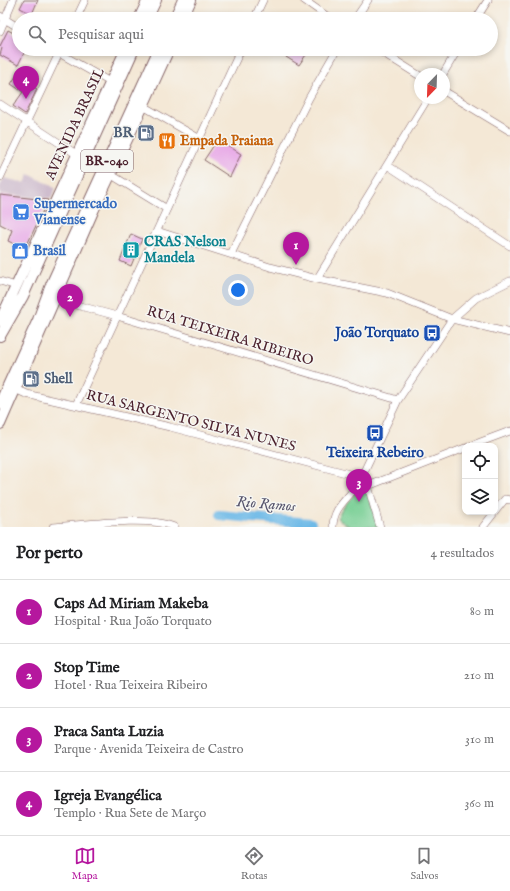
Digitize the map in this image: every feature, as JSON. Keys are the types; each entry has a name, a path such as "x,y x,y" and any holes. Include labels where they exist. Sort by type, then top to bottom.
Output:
{"highway":[{"path":"142,12 148,0"},
{"path":"151,12 156,0"},
{"path":"177,12 183,0"},
{"path":"185,12 191,0"},
{"name":"AVENIDA BRASIL","path":"0,321 123,56"},
{"name":"AVENIDA BRASIL","path":"0,336 23,296 131,56"},
{"name":"BR-040","path":"0,403 38,320 51,285 156,56"},
{"path":"94,209 99,190 160,56"},
{"path":"0,424 94,209 144,106 166,56"},
{"path":"59,192 87,154"}],"street":[{"path":"0,31 3,18 14,0"},
{"path":"79,12 85,0"},
{"path":"257,12 263,0"},
{"path":"304,0 321,12"},
{"path":"360,12 368,0"},
{"path":"480,12 488,0"},
{"path":"3,18 12,24"},
{"path":"0,178 58,56"},
{"path":"68,56 110,82"},
{"path":"76,405 238,56"},
{"path":"231,254 309,98 333,56"},
{"path":"388,56 414,72"},
{"path":"447,68 454,56"},
{"path":"450,95 510,131"},
{"path":"0,104 76,154"},
{"path":"317,279 424,104"},
{"path":"144,106 200,139"},
{"path":"387,165 510,246"},
{"path":"110,174 167,209"},
{"path":"157,231 317,279 387,293 452,319 510,333"},
{"path":"333,527 333,518 337,509 353,492 398,400 452,319 476,298 510,281"},
{"path":"0,282 16,286"},
{"name":"RUA TEIXEIRA RIBEIRO","path":"54,299 117,316 398,400"},
{"name":"RUA SARGENTO SILVA NUNES","path":"15,389 26,394 170,427 361,477"},
{"path":"478,443 510,431"},
{"path":"368,486 462,449"},
{"path":"361,477 368,486 380,527"},
{"path":"483,527 505,499 510,500"},
{"path":"53,527 109,525 132,521 157,522 174,527"}],"shaded area":[{"path":"29,174 56,188 51,199 0,194 0,186 4,178 25,183"}],"green space":[{"path":"363,481 380,527 350,527 337,518"}],"building":[{"path":"24,0 38,0 33,12 28,12 20,8"},
{"path":"8,30 12,32 12,56 22,56 18,65 0,55 2,48 0,46"},
{"path":"286,56 305,56 299,65"},
{"path":"16,76 37,89 25,114 13,106 23,92 11,84"},
{"path":"218,139 241,154 230,177 204,160"},
{"name":"Supermercado Vianense","path":"0,195 48,200 25,249 8,241 12,230 0,224"},
{"name":"CRAS Nelson Mandela","path":"131,234 142,239 131,266 120,261"}],"waterway":[{"name":"Rio Ramos","path":"219,515 311,523"}],"place":[{"name":"Igreja Evangélica","path":"26,99"},
{"name":"BR","path":"146,133"},
{"name":"Empada Praiana","path":"167,141"},
{"name":"Supermercado Vianense","path":"21,212"},
{"name":"CRAS Nelson Mandela","path":"131,250"},
{"name":"Brasil","path":"20,251"},
{"name":"Caps Ad Miriam Makeba","path":"296,265"},
{"name":"Stop Time","path":"70,317"},
{"name":"João Torquato","path":"432,333"},
{"name":"Shell","path":"31,379"},
{"name":"Teixeira Rebeiro","path":"375,433"},
{"name":"Praca Santa Luzia","path":"359,502"}]}
